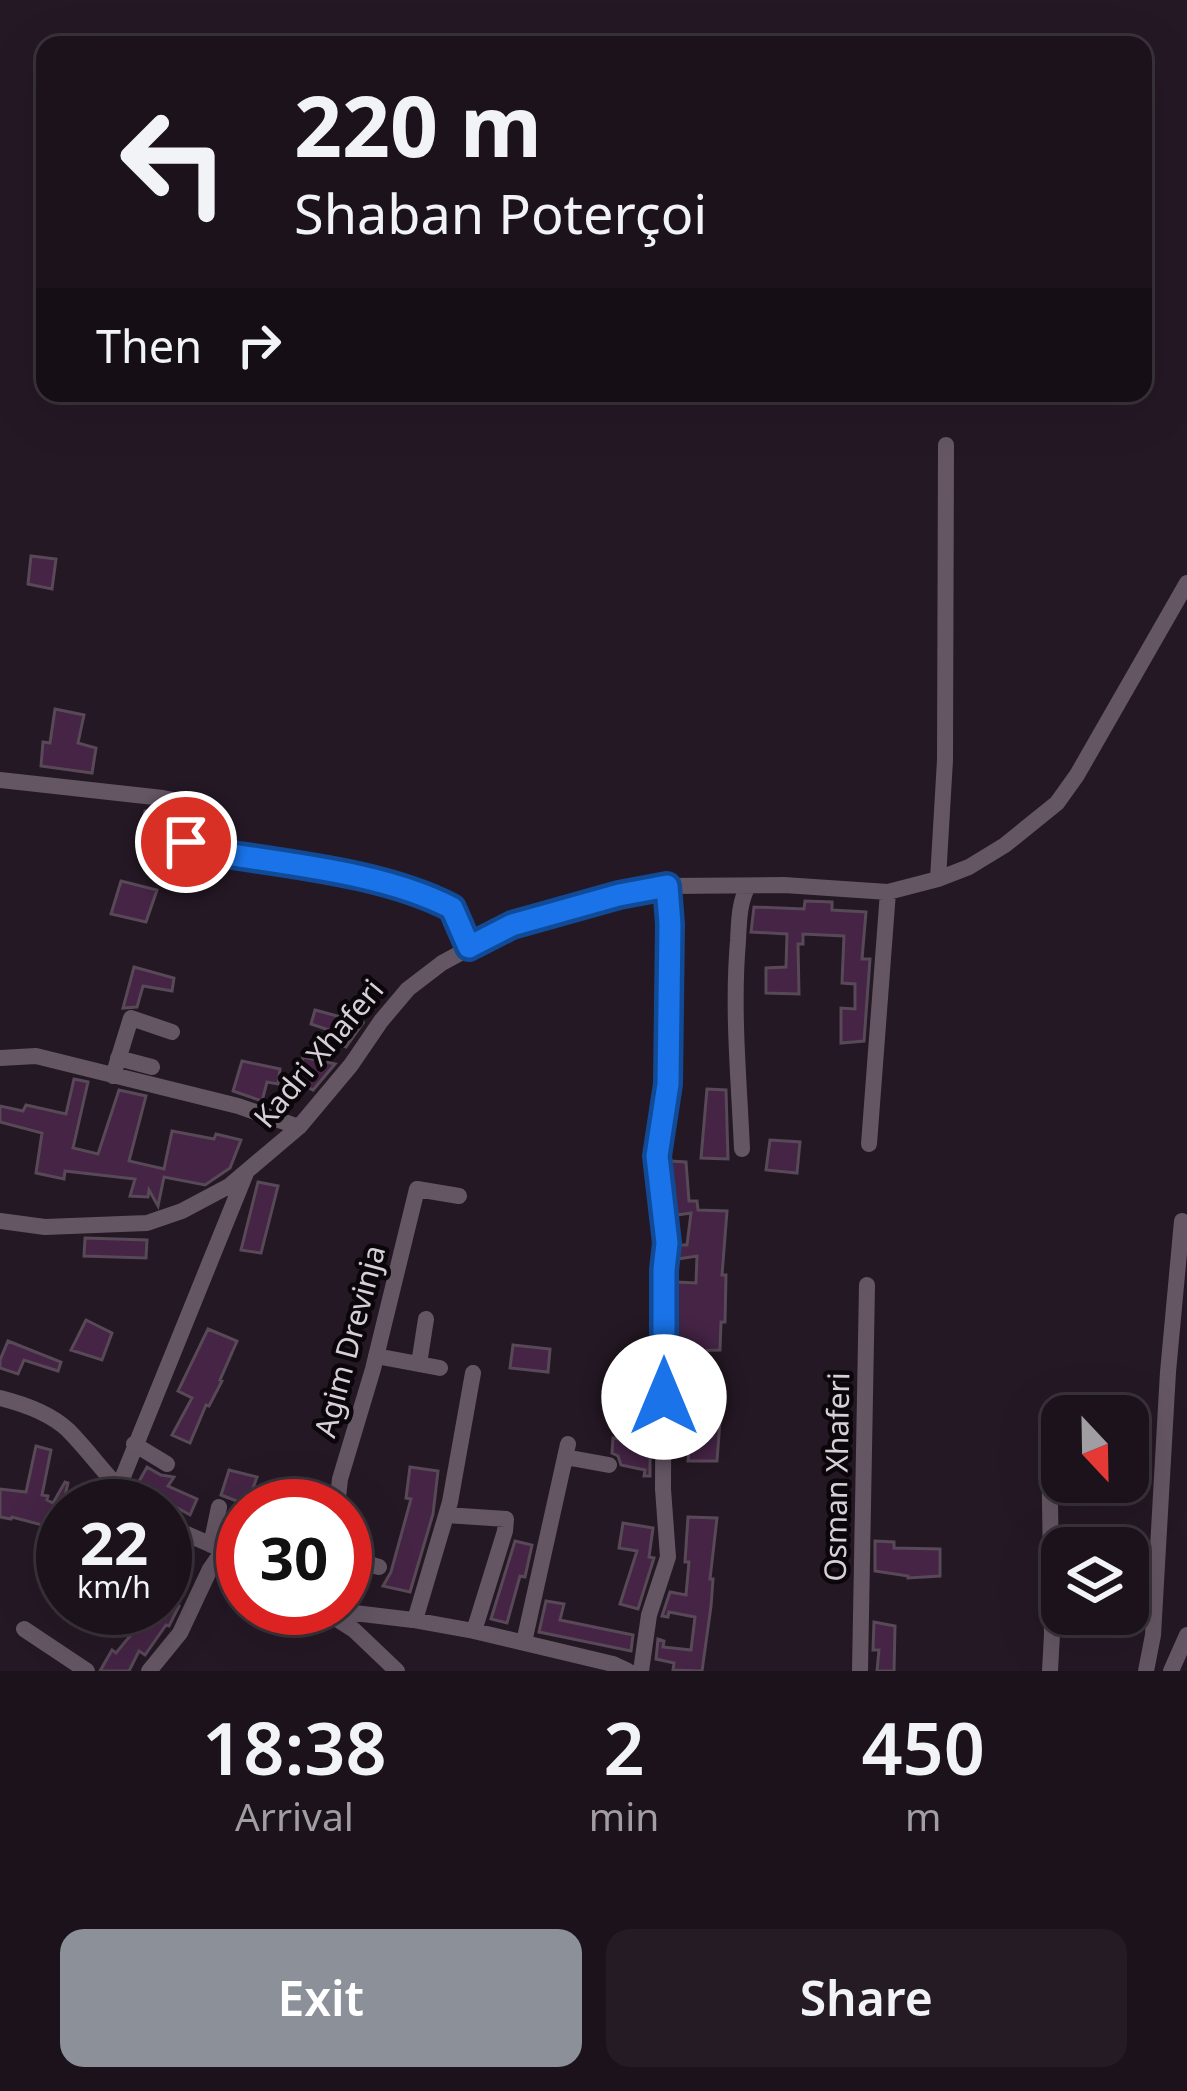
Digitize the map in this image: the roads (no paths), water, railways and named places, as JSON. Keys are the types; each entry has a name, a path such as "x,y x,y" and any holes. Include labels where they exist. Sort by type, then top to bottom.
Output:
{"street":[{"path":"938,879 945,760 946,445"},
{"name":"Kadri Xhaferi","path":"0,1221 45,1227 147,1222 182,1211 229,1186 298,1127 408,989 442,963 512,925 667,886 784,885 888,892 969,867 1057,803 1187,583"},
{"path":"0,780 194,804 186,842 202,850 415,891 452,908 469,947"},
{"path":"641,1671 650,1615 668,1557 663,1489 667,1243 657,1156 668,1084 667,886"},
{"path":"742,1149 736,958 741,900 748,886"},
{"path":"869,1144 888,892"},
{"path":"115,1067 130,1018 172,1032"},
{"path":"0,1058 36,1055 115,1067 152,1067"},
{"path":"115,1067 298,1127"},
{"path":"122,1479 247,1171"},
{"name":"Agim Drevinja","path":"340,1479 417,1190 459,1196"},
{"path":"1146,1671 1153,1635 1168,1372 1183,1222"},
{"name":"Osman Xhaferi","path":"860,1671 867,1285"},
{"path":"186,1317 208,1325"},
{"path":"419,1364 426,1319"},
{"path":"376,1356 440,1368"},
{"path":"415,1620 446,1515 472,1373"},
{"path":"0,1398 27,1405 65,1427 109,1479"},
{"path":"134,1444 167,1464"},
{"path":"524,1642 566,1451 609,1466"},
{"path":"1050,1503 1050,1671"},
{"path":"446,1515 506,1519 474,1631"},
{"path":"149,1671 180,1633 216,1550"},
{"path":"372,1565 379,1567"},
{"path":"372,1615 524,1642 628,1671"},
{"path":"24,1629 87,1671"},
{"path":"360,1635 397,1671"},
{"path":"1172,1671 1187,1635"}]}
